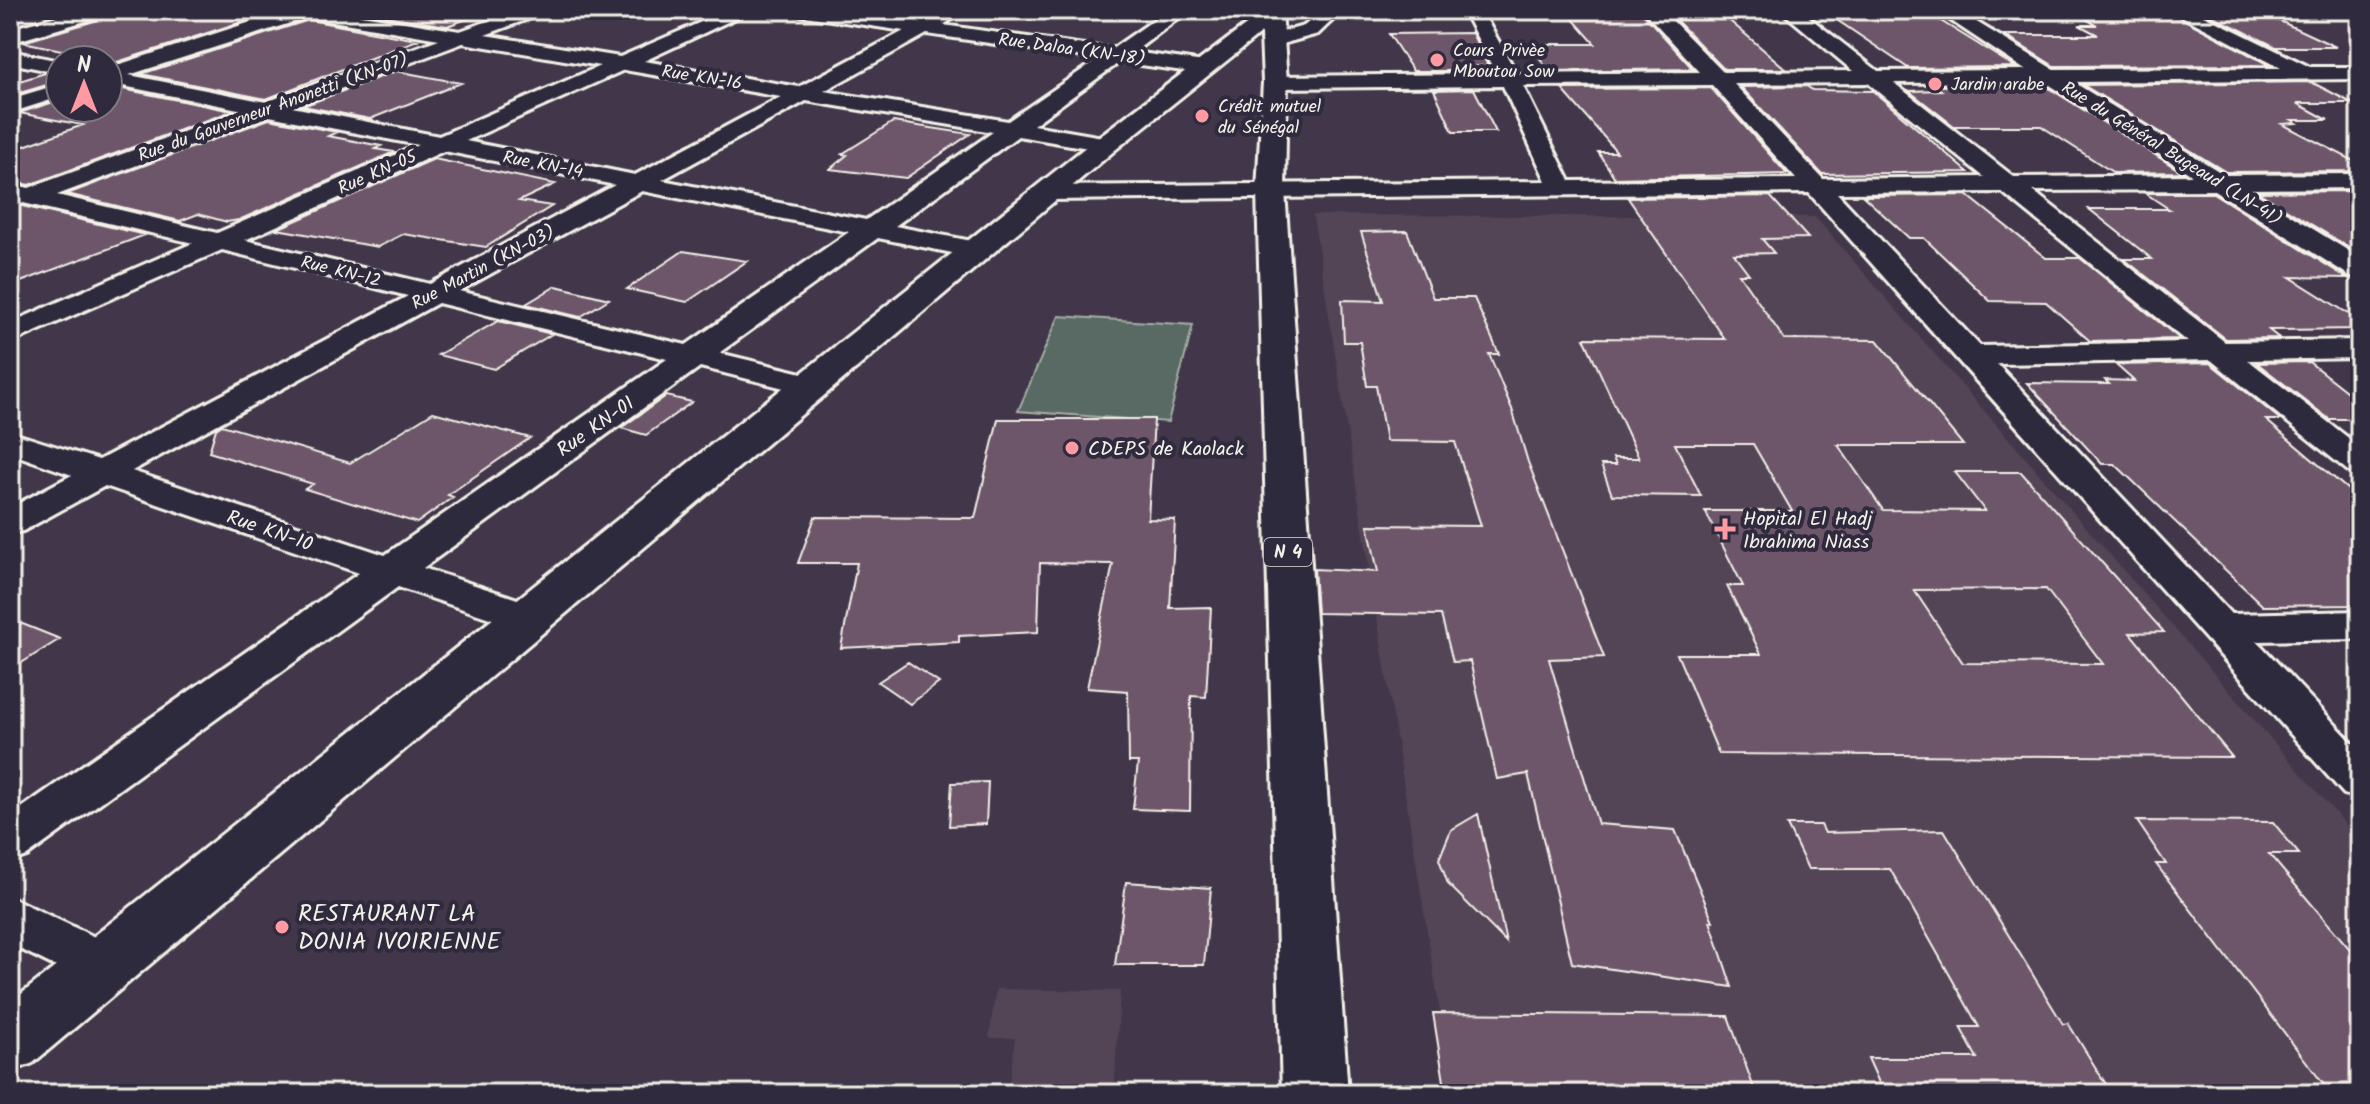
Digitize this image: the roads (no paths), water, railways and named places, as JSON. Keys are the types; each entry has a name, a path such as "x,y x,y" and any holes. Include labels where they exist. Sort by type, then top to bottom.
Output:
{"street":[{"path":"10,36 102,10"},
{"name":"Rue du Gouverneur Anonetti (KN-07)","path":"17,197 536,10"},
{"name":"Rue KN-05","path":"10,334 744,10"},
{"name":"Rue Daloa (KN-18)","path":"798,10 1204,68"},
{"name":"Rue Martin (KN-03)","path":"10,523 957,10"},
{"name":"Rue KN-01","path":"10,842 1180,10"},
{"path":"10,1042 1106,144 1204,68 1274,32 1311,30 1334,10"},
{"path":"1472,10 1510,80 1562,189"},
{"path":"1652,10 2360,781"},
{"path":"1789,10 2360,464"},
{"name":"Rue du Général Bugeaud (LN-41)","path":"1944,10 2360,270"},
{"path":"2179,10 2348,92"},
{"path":"124,71 307,11"},
{"name":"Rue KN-16","path":"307,11 1106,144"},
{"path":"1274,32 1510,80 2360,73"},
{"name":"N 4","path":"1274,32 1271,191 1315,1094"},
{"path":"10,57 44,64"},
{"name":"Rue KN-14","path":"124,79 977,250"},
{"path":"10,106 44,95"},
{"path":"1047,193 2360,181"},
{"name":"Rue KN-12","path":"17,197 219,242 812,385"},
{"path":"1970,355 2360,349"},
{"name":"Rue KN-10","path":"10,442 531,618"},
{"path":"2220,628 2360,625"},
{"path":"10,919 103,967"}],"place":[{"name":"Cours Privèe Mboutou Sow","path":"1437,60"},
{"name":"Jardin arabe","path":"1935,84"},
{"name":"Crédit mutuel du Sénégal","path":"1202,116"},
{"name":"CDEPS de Kaolack","path":"1072,448"},
{"name":"Hopital El Hadj Ibrahima Niass","path":"1725,529"},
{"name":"RESTAURANT LA DONIA IVOIRIENNE","path":"282,927"}]}
